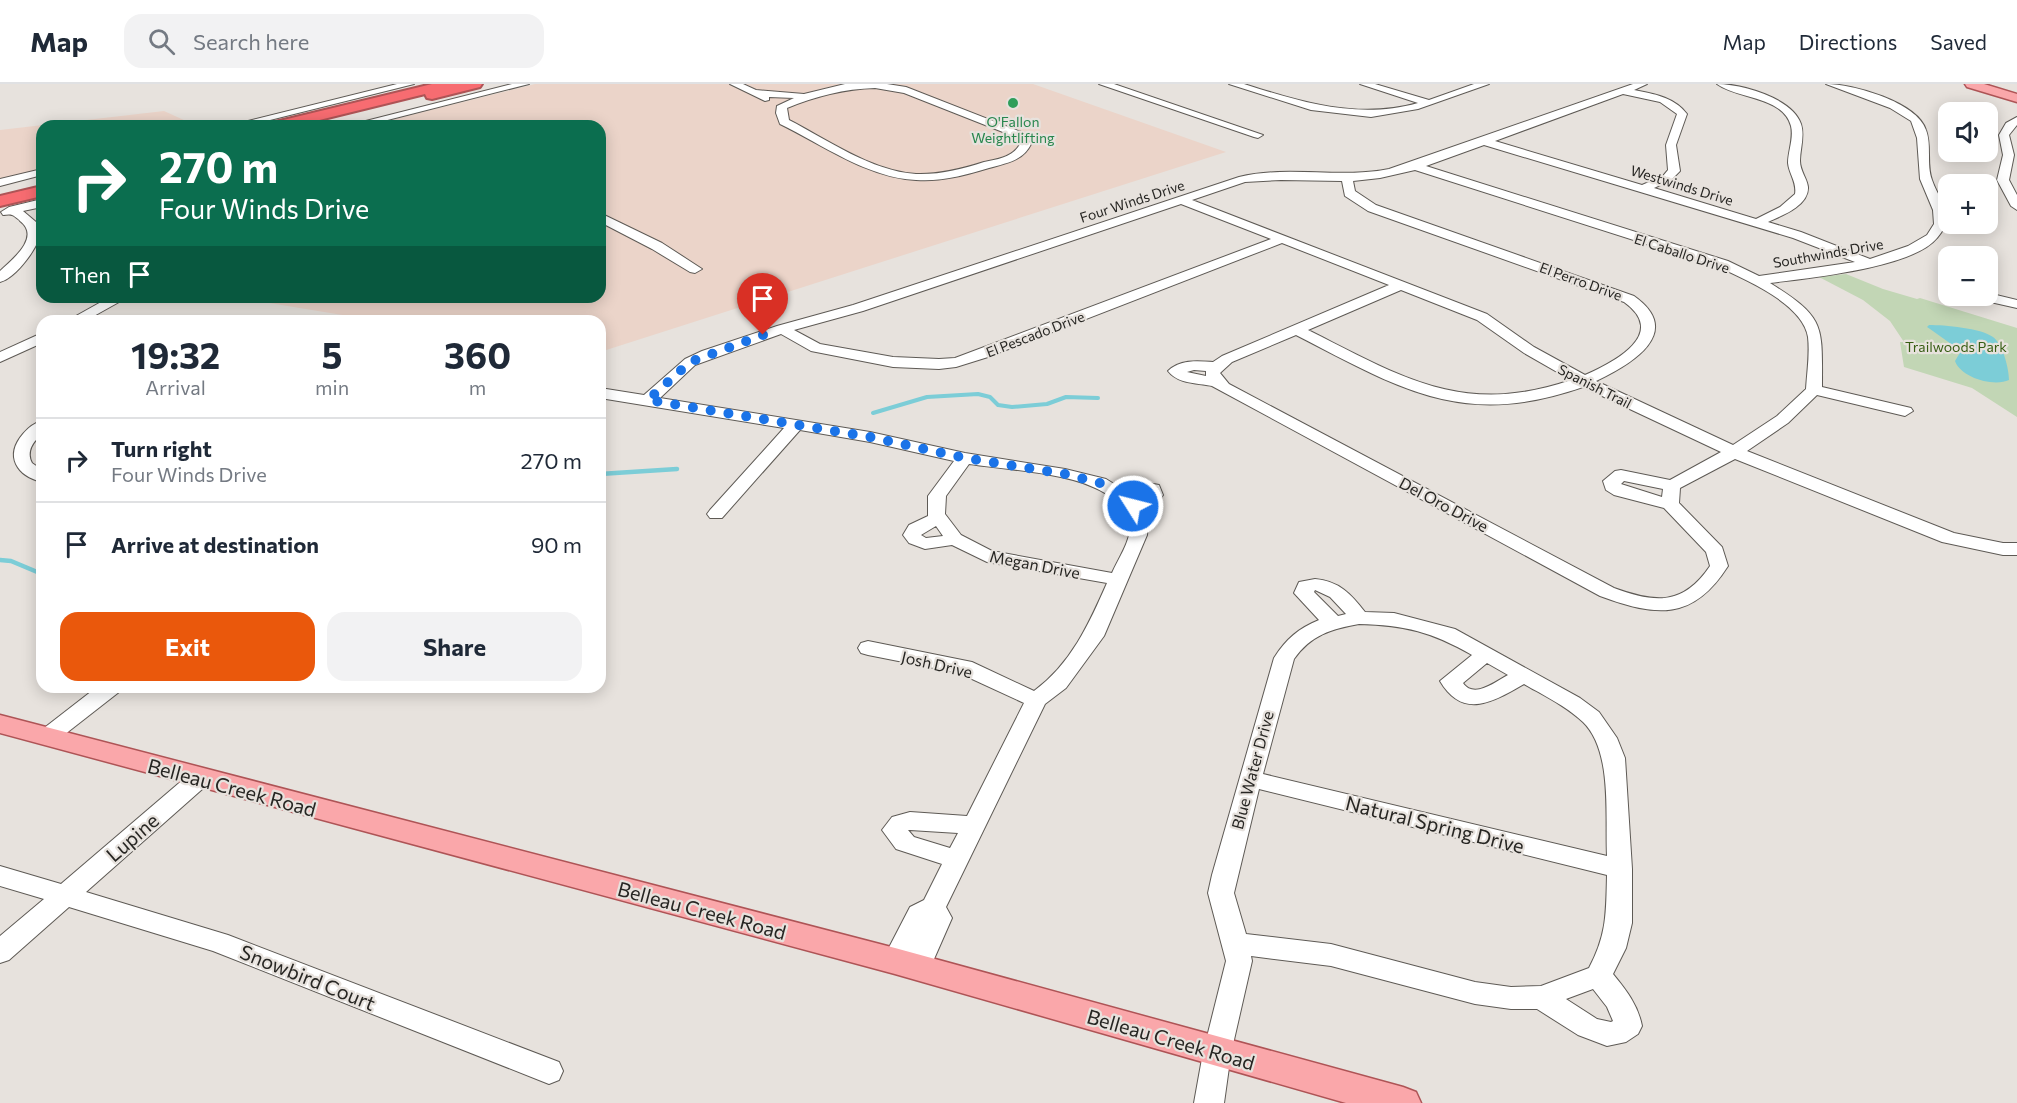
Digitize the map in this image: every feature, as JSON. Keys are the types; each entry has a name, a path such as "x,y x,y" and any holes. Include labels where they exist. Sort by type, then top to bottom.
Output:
{"highway":[{"path":"301,120 450,84"},
{"path":"329,120 476,84"},
{"path":"0,193 36,184"},
{"path":"4,208 36,194"}],"main road":[{"path":"1971,84 2017,98"},
{"name":"Belleau Creek Road","path":"0,724 906,964 1217,1053 1403,1103"}],"street":[{"path":"257,120 409,84"},
{"path":"379,120 524,84"},
{"path":"735,84 782,106 809,95"},
{"path":"1104,84 1258,135"},
{"path":"1119,89 1136,84"},
{"path":"1234,84 1313,108 1367,114 1397,111 1484,84"},
{"path":"1365,84 1426,102"},
{"name":"Four Winds Drive","path":"648,400 690,362 707,354 782,329 858,308 1254,177 1347,178 1388,174 1642,84"},
{"path":"1722,84 1766,99 1785,110 1796,123 1798,136 1793,165 1802,186 1802,193 1799,199 1789,206 1757,223"},
{"name":"Southwinds Drive","path":"1757,280 1823,272 1900,255 1923,243 1938,230 1941,216 1935,198 1925,180 1920,126 1915,119 1909,113 1886,102 1831,84"},
{"path":"755,93 809,95 860,86 906,90 1017,134 1026,147 1017,156 953,174 923,177 900,175 870,164 784,122 781,113 782,106"},
{"path":"1623,91 1664,101 1674,106 1682,114 1671,145 1674,171 1667,178 1642,189"},
{"path":"1347,113 1354,123 1363,125 1370,120 1367,114"},
{"path":"2017,120 2005,129 2003,134 2008,160 2003,180 2017,206"},
{"name":"Westwinds Drive","path":"1484,141 1797,235 1869,263"},
{"name":"El Caballo Drive","path":"1414,166 1660,246 1723,264 1757,280 1785,298 1807,317 1815,336 1814,390"},
{"path":"0,183 36,174"},
{"name":"El Perro Drive","path":"1297,330 1389,376 1431,393 1474,400 1525,396 1584,381 1628,358 1644,340 1650,325 1648,315 1641,307 1621,295 1372,208 1349,193 1347,178"},
{"name":"Spanish Trail","path":"1182,200 1482,317 1529,350 1584,381 1736,453 1949,538 2003,549 2017,549"},
{"path":"4,208 36,204"},
{"path":"0,278 28,248 36,232 33,225 4,208"},
{"path":"606,220 657,246 695,269"},
{"name":"El Pescado Drive","path":"782,329 816,348 847,355 923,364 956,362 1282,239"},
{"name":"Del Oro Drive","path":"1401,285 1227,359 1216,374 1607,592 1632,602 1662,606 1677,605 1712,579 1719,566 1715,551 1671,494 1736,453"},
{"path":"1998,300 2017,304"},
{"path":"86,315 109,303"},
{"path":"0,358 36,340"},
{"path":"1736,453 1794,412 1814,390 1905,411"},
{"path":"606,394 870,437 965,458 1065,474 1100,483 1133,506 1139,524 1138,535 1120,580 1088,646 1059,683 1036,700 933,907 939,918 906,964"},
{"path":"716,514 795,426"},
{"path":"36,431 21,449 20,458 24,467 36,474"},
{"path":"954,538 938,543 921,543 912,535 915,529 938,518 937,496 965,458"},
{"name":"Megan Drive","path":"938,518 954,538 987,556 1120,580"},
{"path":"1333,622 1304,593 1306,586 1313,583 1340,593 1359,618"},
{"name":"Blue Water Drive","path":"1209,1103 1217,1053 1239,961 1221,893 1250,779 1284,658 1295,643 1311,630 1333,622 1359,618 1394,619 1422,624 1449,633 1572,703 1591,717 1606,738 1614,758 1620,869 1619,923 1613,948 1598,976"},
{"name":"Josh Drive","path":"868,648 965,667 1036,700"},
{"path":"1486,654 1451,681 1458,693 1475,699 1523,675"},
{"path":"47,737 103,693"},
{"name":"Lupine","path":"0,952 200,778"},
{"name":"Natural Spring Drive","path":"1250,779 1620,869"},
{"path":"957,860 905,843 894,830 900,823 910,822 974,825"},
{"name":"Snowbird Court","path":"0,876 219,942 549,1071"},
{"path":"1236,943 1331,955 1475,993 1511,998 1542,997 1598,976 1627,1013 1628,1026 1615,1034 1602,1034 1542,997"}],"shaded area":[{"path":"535,84 1033,84 1226,152 606,350 606,315 342,315 269,303 606,303 606,120 391,120"},
{"path":"164,111 184,120 86,120"},
{"path":"36,126 36,172 3,180 0,178 0,130"}],"green space":[{"name":"Trailwoods Park","path":"1846,274 1883,289 2017,328 2017,417 1972,388 1904,367 1900,342 1904,342 1890,321 1863,300 1819,277"}],"water":[{"path":"1929,325 1971,329 1993,337 1997,340 2007,363 2009,380 1987,382 1964,372 1955,361 1961,351 1927,327"}],"waterway":[{"path":"873,413 927,397 978,394 990,397 998,405 1012,407 1047,404 1066,397 1098,398"},
{"path":"606,474 677,469"},
{"path":"0,560 11,561 36,571"}],"place":[{"name":"O'Fallon Weightlifting","path":"1013,103"}],"route":[{"path":"763,335 690,362 648,400 870,437 965,458 1065,474 1100,483 1133,506"}]}
